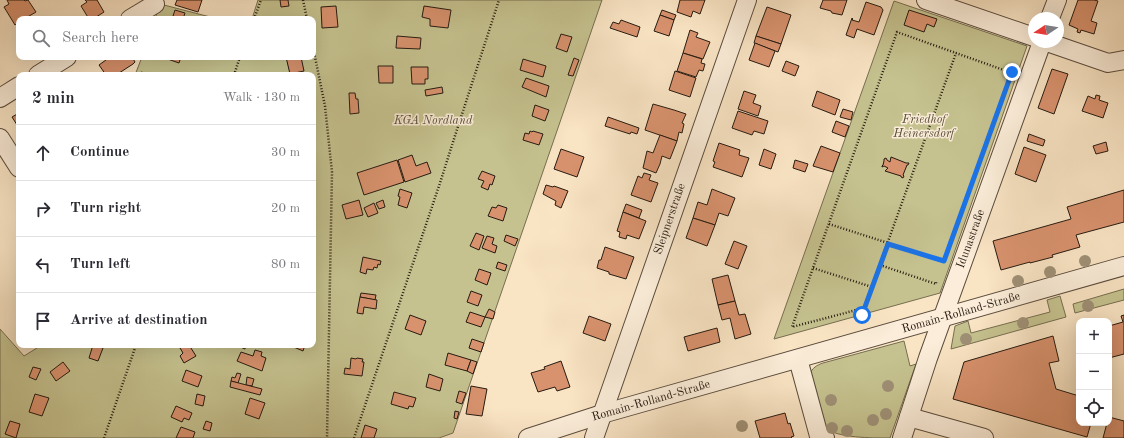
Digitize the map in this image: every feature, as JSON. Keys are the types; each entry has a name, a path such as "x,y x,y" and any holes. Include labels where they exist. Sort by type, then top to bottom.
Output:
{"street":[{"name":"Sleipnerstraße","path":"594,438 747,0"},
{"path":"926,0 1028,36"},
{"path":"1052,12 1057,0"},
{"path":"135,16 155,4"},
{"name":"Idunastraße","path":"902,438 942,318 1040,48"},
{"path":"1064,48 1108,64 1124,60"},
{"path":"43,72 62,60"},
{"path":"0,98 16,88"},
{"path":"0,138 16,163"},
{"name":"Romain-Rolland-Straße","path":"528,438 602,414 1124,266"},
{"path":"798,359 819,436 825,438"},
{"path":"909,417 984,438"}],"path":[{"path":"255,16 261,0"},
{"path":"303,0 306,16"},
{"path":"354,438 440,184 452,142 499,0"},
{"path":"864,308 792,327 897,32 1012,72 1010,80"},
{"path":"862,319 864,308 956,53"},
{"path":"235,72 239,60"},
{"path":"316,60 325,106 332,172 327,438"},
{"path":"829,224 944,261"},
{"path":"942,267 946,254"},
{"path":"880,266 936,284 938,278"},
{"path":"813,268 872,288"},
{"path":"104,438 135,348"}],"green space":[{"name":"KGA Nordland","path":"258,0 602,0 453,433 439,438 0,438 0,329 24,356 37,348 316,348 316,72 136,72 141,60 316,60 316,16 253,16"},
{"name":"Friedhof Heinersdorf","path":"894,1 1027,46 940,293 774,339"},
{"path":"160,4 206,16 156,16"},
{"path":"1124,289 1124,300 1075,313 1073,304"},
{"path":"1060,296 1066,317 951,349 955,326 968,321 971,333 1050,312 1047,300"},
{"path":"904,341 910,366 916,364 890,438 846,436 825,428 810,374 813,368 823,363"}],"building":[{"path":"7,0 28,0 36,12 29,16 16,16 15,25 4,7 9,4"},
{"path":"85,0 97,0 104,12 98,16 87,16 81,6 87,2"},
{"path":"177,0 202,0 198,12 175,5"},
{"path":"280,0 288,0 289,6 281,7"},
{"path":"680,0 705,0 700,14 693,11 691,17 677,12"},
{"path":"823,0 847,0 842,15 820,8"},
{"path":"1078,0 1098,1 1091,21 1097,23 1094,34 1081,30 1080,33 1077,32 1078,29 1069,25"},
{"path":"866,2 881,7 883,10 874,35 857,29 854,38 846,35 852,18 852,20 859,22"},
{"path":"336,6 338,27 322,28 321,7"},
{"path":"424,6 451,10 448,28 430,26 430,19 422,17"},
{"path":"767,7 791,15 781,44 756,36"},
{"path":"175,10 185,13 184,16 173,16"},
{"path":"662,10 676,15 674,20 660,15"},
{"path":"909,10 937,19 934,27 927,24 924,32 904,25"},
{"path":"660,15 674,20 669,36 654,31"},
{"path":"621,20 640,27 637,37 610,28 613,22 619,24"},
{"path":"690,30 698,33 696,37 710,42 703,59 683,53"},
{"path":"561,34 572,37 567,52 556,48"},
{"path":"397,36 421,38 420,49 396,48"},
{"path":"756,36 781,44 778,52 754,43"},
{"path":"755,43 775,51 769,67 749,60"},
{"path":"683,53 702,59 701,63 705,64 703,71 699,70 696,77 677,71"},
{"path":"574,58 579,60 573,76 568,75"},
{"path":"523,59 546,66 543,77 520,70"},
{"path":"106,60 134,60 135,62 121,72 104,72 99,65"},
{"path":"170,60 180,60 179,63"},
{"path":"287,60 302,60 304,71 290,72"},
{"path":"786,61 799,66 795,76 782,71"},
{"path":"378,66 393,66 393,83 379,83"},
{"path":"411,67 428,67 428,79 425,79 425,84 412,84"},
{"path":"1052,69 1068,74 1054,114 1038,108"},
{"path":"675,71 696,78 690,97 669,90"},
{"path":"526,78 549,86 546,97 522,87"},
{"path":"442,87 443,93 426,96 425,90"},
{"path":"744,91 756,95 753,103 761,106 758,116 738,109"},
{"path":"817,91 840,100 835,115 812,106"},
{"path":"349,93 355,93 356,99 358,99 359,113 350,114"},
{"path":"1096,95 1100,96 1099,100 1108,103 1103,118 1082,111 1088,96 1095,99"},
{"path":"653,104 686,114 682,123 684,124 682,133 679,132 677,141 645,130"},
{"path":"535,105 549,110 545,121 532,116"},
{"path":"843,109 853,112 851,120 840,117"},
{"path":"738,111 768,121 764,134 754,131 752,135 732,128"},
{"path":"16,115 16,123 12,117"},
{"path":"608,117 639,128 637,134 631,132 630,134 605,126"},
{"path":"836,121 849,126 845,137 832,132"},
{"path":"530,131 543,134 539,145 523,140 525,133 529,134"},
{"path":"1029,134 1045,140 1043,146 1027,141"},
{"path":"660,135 677,141 670,159 662,156 656,173 643,168 647,151 653,153"},
{"path":"1106,142 1108,151 1096,154 1093,146"},
{"path":"719,143 740,150 739,155 749,158 742,177 713,167 715,162 713,161"},
{"path":"821,146 840,153 833,172 813,166"},
{"path":"1024,147 1046,155 1036,182 1015,174"},
{"path":"561,149 584,157 577,177 554,169"},
{"path":"764,149 776,154 771,169 759,165"},
{"path":"412,155 416,166 427,162 431,173 405,182 398,160"},
{"path":"891,157 909,163 903,178 885,171 888,168 884,166 882,167 884,159 886,158 890,162"},
{"path":"397,160 404,182 364,195 357,173"},
{"path":"795,160 808,164 805,172 793,168"},
{"path":"482,171 495,176 492,185 490,184 488,190 481,187 484,181 478,179"},
{"path":"644,173 651,175 649,180 658,183 651,202 631,195 638,176 642,178"},
{"path":"546,185 568,191 561,208 555,205 556,201 543,194"},
{"path":"400,189 412,193 407,208 398,205"},
{"path":"712,189 735,198 728,216 719,213 715,225 693,218 698,202 707,205"},
{"path":"1124,190 1124,222 1076,235 1080,247 1052,255 1053,257 1001,270 993,241 1071,219 1067,207"},
{"path":"359,200 363,215 346,219 342,205"},
{"path":"383,200 385,207 379,209 376,203"},
{"path":"374,203 378,213 368,217 364,208"},
{"path":"626,204 642,210 639,218 623,212"},
{"path":"498,205 507,208 503,221 488,216 492,207 496,208"},
{"path":"623,212 646,221 639,239 627,235 626,239 619,237 620,232 617,231"},
{"path":"693,218 715,225 707,246 686,238"},
{"path":"476,233 484,236 479,250 470,246"},
{"path":"506,235 518,239 515,246 504,241"},
{"path":"487,236 494,238 492,244 497,246 495,253 482,248"},
{"path":"734,241 747,246 738,269 725,264"},
{"path":"605,247 634,257 626,279 609,274 609,272 597,268"},
{"path":"363,257 381,261 380,265 378,264 377,268 374,267 373,270 367,269 366,274 360,272"},
{"path":"498,262 507,265 505,271 496,268"},
{"path":"479,269 491,273 487,285 475,280"},
{"path":"728,275 735,301 718,305 712,279"},
{"path":"471,291 482,295 478,306 467,302"},
{"path":"361,293 376,295 375,300 360,297"},
{"path":"360,297 377,300 376,309 364,307 363,314 357,313"},
{"path":"735,301 739,315 745,314 751,334 735,339 730,318 722,320 718,305"},
{"path":"489,309 495,312 493,319 485,317"},
{"path":"470,312 485,317 481,327 466,322"},
{"path":"410,315 426,321 421,335 405,329"},
{"path":"1124,315 1124,354 1112,357 1112,325 1123,322 1121,316"},
{"path":"589,316 611,324 605,341 583,333"},
{"path":"717,328 720,342 688,351 684,337"},
{"path":"1053,336 1059,361 1049,363 1056,389 1076,395 1076,426 1090,426 1087,437 953,399 964,362"},
{"path":"472,339 484,343 481,352 469,348"},
{"path":"92,348 103,348 98,361 89,358"},
{"path":"180,348 191,348 196,356 184,363 180,356 183,353"},
{"path":"296,348 304,348 303,351"},
{"path":"255,350 262,352 261,356 266,358 262,371 237,361 241,352 253,356"},
{"path":"448,353 471,360 467,371 445,365"},
{"path":"351,358 363,359 362,376 344,374 345,368 350,369"},
{"path":"471,360 477,362 473,374 467,371"},
{"path":"561,361 570,387 557,391 555,387 538,392 531,373 545,369 544,367"},
{"path":"63,362 70,371 56,381 50,372"},
{"path":"33,367 41,369 36,380 29,377"},
{"path":"186,370 202,376 198,387 182,381"},
{"path":"237,373 241,374 238,383 231,381 232,377 235,378"},
{"path":"429,374 443,379 440,391 426,387"},
{"path":"247,377 254,379 252,386 246,385"},
{"path":"231,381 262,389 260,395 230,387"},
{"path":"471,386 487,389 482,416 466,414"},
{"path":"459,391 466,393 462,404 456,402"},
{"path":"394,392 416,398 413,407 409,406 408,409 391,404"},
{"path":"35,394 49,398 42,416 29,412"},
{"path":"197,394 205,396 203,406 195,404"},
{"path":"250,398 265,403 259,419 245,414"},
{"path":"176,406 192,413 189,420 184,418 182,422 171,417"},
{"path":"455,411 459,412 457,419 454,418"},
{"path":"785,413 788,424 790,423 794,436 791,437 792,438 760,438 755,421"},
{"path":"1112,418 1124,421 1124,438 1103,438 1106,426 1112,426"},
{"path":"10,421 20,424 16,438 5,434"},
{"path":"206,421 212,423 210,431 203,429"},
{"path":"365,425 377,429 374,438 361,438"},
{"path":"181,427 195,432 193,438 176,438"}],"route":[{"path":"862,315 888,244 944,261 1012,72"}]}
